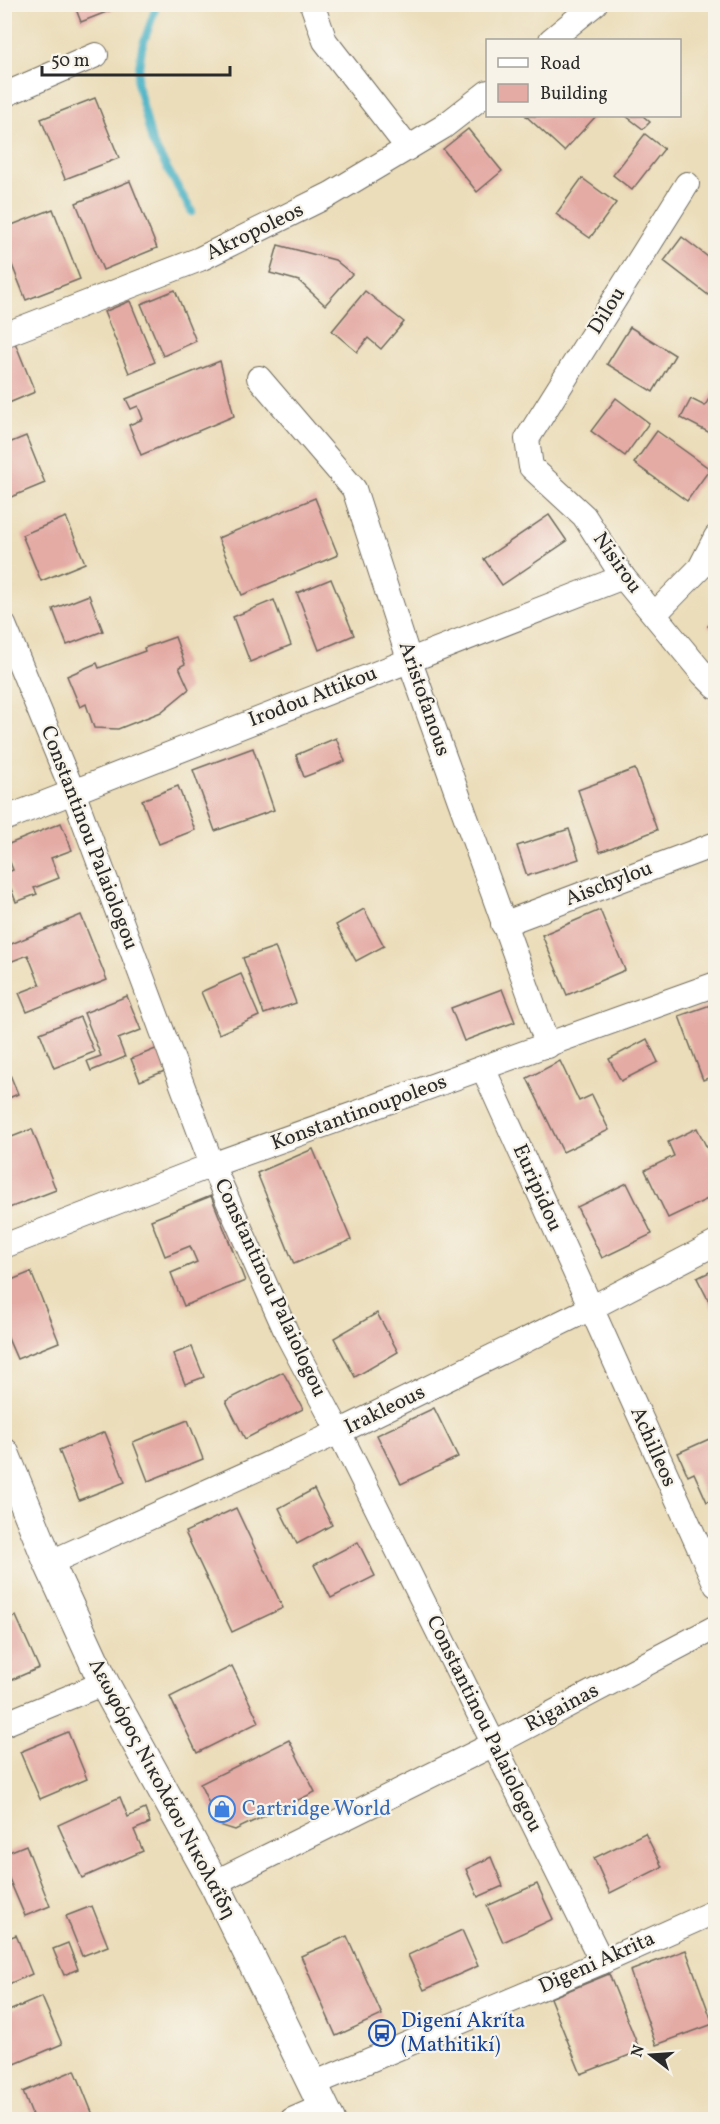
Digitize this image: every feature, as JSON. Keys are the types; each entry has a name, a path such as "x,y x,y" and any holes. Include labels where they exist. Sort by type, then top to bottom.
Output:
{"street":[{"path":"312,4 325,41 408,148"},
{"path":"552,39 595,4"},
{"path":"4,95 96,55"},
{"name":"Akropoleos","path":"4,335 200,259 330,195 443,127 486,94"},
{"name":"Dilou","path":"527,439 687,184"},
{"name":"Aristofanous","path":"259,378 354,489 409,660 548,1046"},
{"name":"Nisirou","path":"527,439 531,467 584,516 623,577 716,687"},
{"path":"655,614 700,568 716,537"},
{"name":"Irodou Attikou","path":"4,819 623,577"},
{"name":"Constantinou Palaiologou","path":"4,625 73,792 212,1165 288,1336 339,1432 602,1962"},
{"name":"Aischylou","path":"503,924 716,844"},
{"name":"Konstantinoupoleos","path":"4,1246 212,1165 716,984"},
{"name":"Euripidou","path":"483,1068 591,1308"},
{"name":"Irakleous","path":"49,1563 339,1432 591,1308 716,1243"},
{"name":"Achilleos","path":"591,1308 716,1586"},
{"name":"Λεωφόρος Νικολάου Νικολαΐδη","path":"4,1453 49,1563 104,1683 214,1883 322,2103"},
{"name":"Rigainas","path":"214,1883 494,1744 716,1627"},
{"path":"4,1724 104,1683"},
{"name":"Digeni Akrita","path":"292,2120 602,1962 716,1911"}],"building":[{"path":"74,4 124,4 124,5 81,22"},
{"path":"95,98 119,158 65,179 41,119"},
{"path":"527,117 595,117 564,151"},
{"path":"627,117 644,117 650,122 643,129"},
{"path":"468,129 502,171 477,192 443,149"},
{"path":"645,134 664,149 632,190 613,175"},
{"path":"582,178 616,203 590,238 556,214"},
{"path":"130,181 157,248 103,270 76,203"},
{"path":"53,209 80,279 26,300 4,245 4,228"},
{"path":"682,237 716,263 716,301 664,261"},
{"path":"278,245 335,260 352,274 325,305 299,281 270,273"},
{"path":"175,290 196,341 163,356 141,304"},
{"path":"365,291 404,322 381,349 368,338 357,352 332,331"},
{"path":"130,301 155,362 129,373 104,312"},
{"path":"630,327 675,355 653,392 607,364"},
{"path":"14,340 35,392 4,405 4,344"},
{"path":"220,361 234,416 141,455 129,425 143,419 138,406 131,409 126,399"},
{"path":"716,385 716,436 681,418 691,399 705,406"},
{"path":"616,398 649,423 625,456 591,431"},
{"path":"657,431 710,469 687,501 634,463"},
{"path":"26,436 45,483 4,500 4,445"},
{"path":"315,498 338,555 242,595 218,538"},
{"path":"549,515 567,541 502,585 484,559"},
{"path":"66,517 85,563 41,581 22,535"},
{"path":"331,579 354,635 319,650 297,593"},
{"path":"89,595 103,631 67,645 53,609"},
{"path":"274,600 291,645 250,662 233,617"},
{"path":"716,617 716,631 708,626"},
{"path":"175,637 185,664 179,667 189,689 161,712 118,729 94,728 86,704 80,707 67,676 97,663 99,668"},
{"path":"336,738 345,761 304,777 296,755"},
{"path":"253,748 274,810 215,831 193,770"},
{"path":"635,769 657,830 600,852 578,790"},
{"path":"178,786 195,830 159,844 142,800"},
{"path":"61,823 72,850 51,858 59,878 34,888 37,894 16,902 5,873 13,870 4,846"},
{"path":"569,829 579,859 527,876 517,846"},
{"path":"4,900 10,914 4,916"},
{"path":"364,909 384,946 356,961 336,925"},
{"path":"600,910 625,970 567,995 542,935"},
{"path":"81,915 107,980 27,1012 19,993 40,985 28,955 7,963 4,947"},
{"path":"275,947 296,1003 264,1014 243,958"},
{"path":"241,974 259,1016 219,1034 201,992"},
{"path":"502,989 515,1022 464,1041 451,1008"},
{"path":"127,996 141,1030 118,1039 125,1057 91,1071 87,1061 101,1056 84,1013"},
{"path":"716,1003 716,1075 703,1080 679,1016"},
{"path":"80,1017 94,1052 54,1068 40,1033"},
{"path":"647,1039 658,1062 621,1081 609,1059"},
{"path":"158,1048 167,1070 140,1081 131,1059"},
{"path":"4,1060 18,1094 4,1100"},
{"path":"560,1061 579,1101 592,1095 609,1130 563,1152 527,1078"},
{"path":"697,1128 716,1166 716,1195 668,1218 645,1170 674,1156 668,1142"},
{"path":"32,1129 56,1190 4,1210 4,1140"},
{"path":"313,1149 351,1240 294,1264 257,1173"},
{"path":"627,1183 652,1234 602,1258 577,1207"},
{"path":"211,1196 245,1281 184,1306 171,1273 197,1262 190,1246 165,1256 151,1220"},
{"path":"716,1269 716,1315 697,1278"},
{"path":"31,1272 59,1342 17,1359 4,1329 4,1283"},
{"path":"377,1313 398,1352 355,1377 334,1338"},
{"path":"192,1347 204,1377 185,1384 173,1354"},
{"path":"283,1372 303,1409 245,1439 226,1401"},
{"path":"434,1408 458,1457 401,1484 377,1435"},
{"path":"188,1420 203,1459 148,1481 133,1442"},
{"path":"105,1432 125,1482 79,1500 59,1450"},
{"path":"716,1436 716,1498 707,1502 694,1473 688,1476 678,1453"},
{"path":"314,1489 332,1525 297,1544 279,1508"},
{"path":"236,1508 283,1608 232,1632 185,1532"},
{"path":"358,1542 375,1576 331,1598 314,1565"},
{"path":"16,1616 39,1668 4,1683 4,1621"},
{"path":"232,1666 259,1722 197,1753 170,1697"},
{"path":"68,1732 87,1779 40,1799 20,1752"},
{"path":"289,1740 315,1792 235,1830 219,1825 200,1784"},
{"path":"120,1797 128,1817 145,1809 150,1823 134,1830 143,1851 82,1878 58,1825"},
{"path":"645,1833 662,1867 610,1893 594,1858"},
{"path":"26,1845 50,1906 25,1916 4,1867 4,1854"},
{"path":"491,1857 503,1886 478,1897 466,1869"},
{"path":"537,1884 553,1919 503,1942 487,1906"},
{"path":"92,1906 108,1946 82,1956 66,1916"},
{"path":"462,1930 478,1966 424,1990 408,1955"},
{"path":"16,1935 32,1974 4,1986 4,1940"},
{"path":"347,1936 382,2015 336,2036 301,1956"},
{"path":"68,1943 78,1969 64,1975 53,1949"},
{"path":"686,1950 713,2024 656,2045 630,1971"},
{"path":"609,1974 640,2051 581,2074 550,1998"},
{"path":"42,1997 62,2044 15,2064 4,2039 4,2013"},
{"path":"75,2070 95,2120 34,2120 23,2092"}],"waterway":[{"path":"157,4 142,47 137,82 152,142 192,212"}],"place":[{"name":"Cartridge World","path":"222,1809"},
{"name":"Digení Akríta (Mathitikí)","path":"382,2033"}]}
